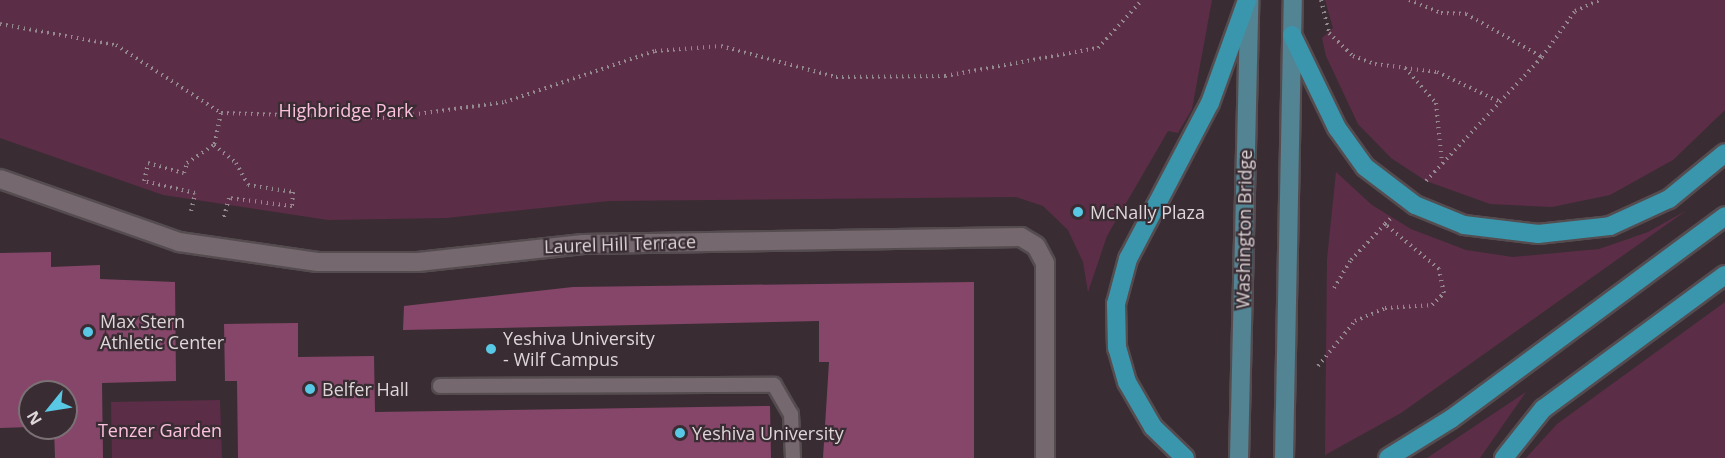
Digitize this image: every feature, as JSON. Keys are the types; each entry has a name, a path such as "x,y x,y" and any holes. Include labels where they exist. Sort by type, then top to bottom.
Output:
{"highway":[{"path":"1185,458 1153,427 1127,382 1117,348 1116,304 1128,259 1210,103 1248,0"},
{"path":"1292,35 1337,128 1365,167 1407,201 1464,225 1528,234 1610,226 1669,199 1725,153"},
{"path":"1388,458 1451,419 1725,216"},
{"path":"1504,458 1543,409 1725,275"}],"main road":[{"name":"Washington Bridge","path":"1239,458 1248,0"},
{"path":"1284,458 1293,0"}],"street":[{"name":"Laurel Hill Terrace","path":"0,179 179,242 318,261 418,262 583,244 1021,237 1036,246 1045,263 1046,458"}],"lane":[{"path":"440,386 774,385 791,414 793,458"}],"path":[{"path":"0,24 116,45 221,113 400,116 505,102 655,51 721,45 836,77 945,76 1098,48 1142,0"},
{"path":"1321,0 1326,27 1342,47 1364,62 1450,76 1498,101"},
{"path":"1409,0 1441,14 1466,14 1542,57"},
{"path":"1426,181 1498,101 1542,57 1575,11 1600,0"},
{"path":"1405,69 1436,103 1442,162"},
{"path":"191,211 195,193 144,181 148,163 184,172 187,163 214,145 221,113"},
{"path":"214,145 236,163 248,185 293,192 292,206 229,198 223,220"},
{"path":"1334,288 1351,260 1391,218"},
{"path":"1318,366 1348,326 1368,313 1432,304 1444,293 1443,277 1424,252 1385,224"}],"green space":[{"name":"Highbridge Park","path":"0,0 1212,0 1192,109 1178,133 1168,131 1107,236 1088,292 1083,262 1068,230 1043,206 1016,197 609,201 446,218 328,220 163,195 0,138"},
{"path":"1325,0 1725,0 1725,110 1673,160 1610,195 1552,207 1490,204 1426,181 1391,158 1358,124 1326,56 1322,38 1333,28"},
{"path":"1336,172 1372,205 1411,229 1466,250 1513,257 1599,249 1648,232 1687,210 1401,413 1325,455 1327,259"},
{"path":"1725,302 1725,458 1526,458 1557,424"},
{"path":"1526,392 1480,458 1427,458"},
{"name":"Tenzer Garden","path":"220,400 222,458 112,458 111,402"}],"building":[{"name":"Max Stern Athletic Center","path":"51,252 51,267 100,265 100,279 175,282 176,381 102,383 103,458 55,458 54,440 78,440 78,380 18,380 18,427 0,428 0,253"},
{"path":"974,282 974,458 823,458 829,362 819,362 819,321 403,330 404,306 573,287"},
{"path":"298,323 298,357 374,356 375,412 770,406 771,458 238,458 237,381 225,381 224,324"}],"place":[{"name":"McNally Plaza","path":"1078,212"},
{"name":"Max Stern Athletic Center","path":"88,332"},
{"name":"Yeshiva University - Wilf Campus","path":"491,349"},
{"name":"Belfer Hall","path":"310,389"},
{"name":"Yeshiva University","path":"680,433"}]}
